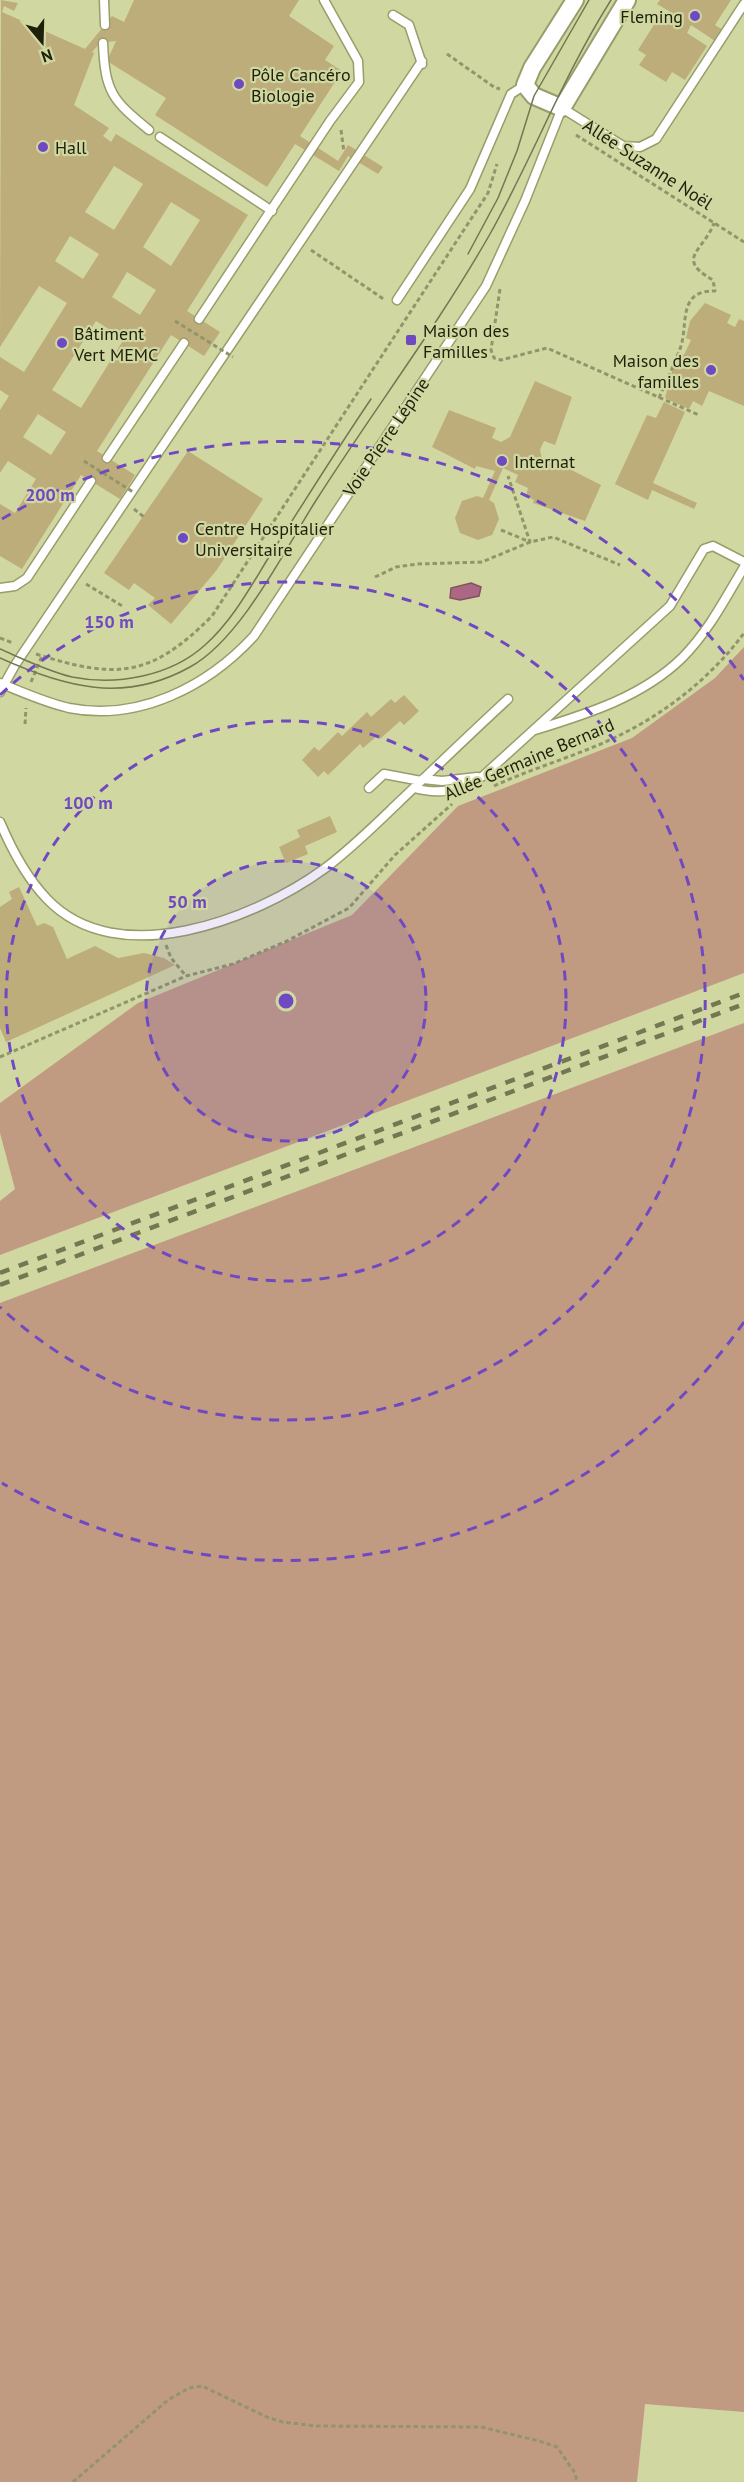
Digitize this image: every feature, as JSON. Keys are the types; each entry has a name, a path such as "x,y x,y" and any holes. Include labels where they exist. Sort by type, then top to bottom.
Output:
{"street":[{"path":"575,0 532,68 525,85 534,96 562,108 627,0"}],"lane":[{"path":"104,0 105,25"},
{"path":"200,319 330,121 359,82 358,61 324,0"},
{"path":"562,108 623,146 640,147 656,139 744,4"},
{"path":"393,15 410,25 422,64"},
{"path":"104,43 105,76 111,91 122,108 149,130"},
{"path":"237,335 302,244 422,64"},
{"path":"1,687 132,492 229,355 237,335 422,64"},
{"path":"395,303 470,189 511,94 525,85"},
{"name":"Voie Pierre Lépine","path":"1,687 69,708 100,710 126,708 149,703 191,687 233,659 260,626 486,286 525,201 562,108"},
{"path":"160,137 272,210"},
{"path":"107,458 184,343"},
{"path":"0,588 15,586 27,578 92,481"},
{"path":"369,788 384,774 419,783 434,793 455,790 483,776 670,606 704,549 713,546 744,562"},
{"path":"531,731 595,712 654,681 682,657 713,620 744,567"},
{"path":"0,822 23,865 47,899 70,917 100,931 134,936 190,930 282,895 325,868 508,699"}],"path":[{"path":"447,54 494,87 502,89"},
{"name":"Allée Suzanne Noël","path":"567,129 744,242"},
{"path":"35,653 87,669 119,670 165,657 187,641 213,616 488,193 498,163"},
{"path":"659,399 681,344 685,314 690,302 699,293 715,291 712,280 698,272 692,264 693,256 714,223"},
{"path":"302,244 395,303"},
{"path":"493,272 499,278 500,288 490,350 494,358 501,360 547,348 699,415"},
{"path":"401,312 409,317"},
{"path":"175,321 229,355"},
{"path":"84,462 132,492"},
{"path":"508,476 530,542"},
{"path":"132,508 144,517"},
{"path":"501,530 530,542"},
{"path":"375,577 396,567 482,562 530,542 553,537 620,565"},
{"path":"75,576 124,607"},
{"name":"Allée Germaine Bernard","path":"485,789 625,733 661,712 694,686 735,646 744,633"},
{"path":"0,638 20,647"},
{"name":"Allée Germaine Bernard","path":"0,1057 186,976 244,959 287,941 349,908 395,855 447,807 456,802"},
{"path":"161,934 171,958 186,976"},
{"path":"73,2482 168,2400 189,2388 202,2386 269,2418 283,2422 316,2426 481,2427 538,2441 557,2447 575,2473 577,2482"}],"shaded area":[{"path":"471,583 481,587 479,596 460,600 450,598 451,588"},
{"path":"744,647 744,973 0,1255 0,1201 15,1189 0,1133 0,1103 138,1003 352,915 458,806 632,738 715,678"},
{"path":"744,1023 744,2412 645,2404 637,2482 0,2482 0,1303"}],"building":[{"path":"1,0 18,3 14,11 4,6 2,12 85,49 112,16 124,22 134,0 299,0 289,16 334,46 325,60 342,71 300,136 338,161 348,145 383,167 378,174 348,156 339,171 295,144 267,187 155,115 166,98 107,61 116,41 100,43 92,52 94,53 74,105 109,128 103,136 111,142 116,134 248,215 187,311 220,332 204,356 171,335 97,451 135,475 120,499 81,475 22,569 0,556 0,504 15,513 36,479 8,461 0,473 0,410 9,396 0,390 0,357 24,372 67,303 39,286 0,347","holes":["114,166 143,184 114,230 85,212","171,202 200,220 171,266 143,247","70,236 99,254 83,279 55,261","127,272 156,290 140,315 112,297","96,321 124,339 81,408 52,390","38,414 66,432 51,455 23,437"]},
{"path":"660,0 731,0 715,25 726,32 718,43 691,25 687,33 707,46 685,80 672,72 666,82 639,65 646,55 638,50 660,15 668,20 672,13 657,4"},
{"name":"Maison des familles","path":"705,303 731,315 727,323 735,327 739,319 744,321 744,406 709,391 702,406 693,401 689,409 665,398 673,368 682,354 684,355 691,340 686,338 690,321"},
{"name":"Internat","path":"535,381 572,397 555,445 544,441 540,450 542,459 551,463 552,460 601,485 585,521 533,503 534,500 526,496 528,488 515,482 518,475 503,468 489,500 494,503 499,519 492,535 478,540 460,533 455,518 462,501 477,496 483,498 495,471 476,466 475,469 432,447 449,410 496,428 492,438 501,442 510,437"},
{"path":"664,402 685,412 653,483 697,503 694,509 652,490 648,500 615,484 647,415 656,418"},
{"name":"Centre Hospitalier Universitaire","path":"188,451 263,499 216,571 171,624 148,605 155,598 134,583 129,590 104,573"},
{"path":"404,695 419,711 404,725 400,721 380,739 377,736 363,748 360,744 328,775 324,771 318,777 302,760 314,747 319,751 338,732 342,736 367,712 371,717 391,699 395,703"},
{"path":"330,816 337,832 305,846 308,854 286,863 279,847 300,837 297,830"},
{"path":"19,887 37,926 44,923 53,927 67,959 95,946 118,958 144,953 164,958 175,965 6,1042 0,1028 0,907 12,899 9,892"}],"tram line":[{"path":"468,254 498,198 517,151 534,96 589,0"},
{"path":"0,658 47,677 94,687 118,688 166,678 190,667 209,654 227,636 260,592 315,502 470,269 506,205 578,58 611,0"},
{"path":"0,649 35,665 72,677 107,680 143,676 160,671 191,656 205,645 234,613 371,399"}],"railway":[{"path":"0,1273 744,993"},
{"path":"0,1285 744,1004"}],"place":[{"name":"Fleming","path":"695,16"},
{"name":"Pôle Cancéro Biologie","path":"239,84"},
{"name":"Hall","path":"43,147"},
{"name":"Maison des Familles","path":"411,340"},
{"name":"Bâtiment Vert MEMC","path":"62,343"},
{"name":"Maison des familles","path":"711,370"},
{"name":"Internat","path":"502,461"},
{"name":"Centre Hospitalier Universitaire","path":"183,538"}]}
